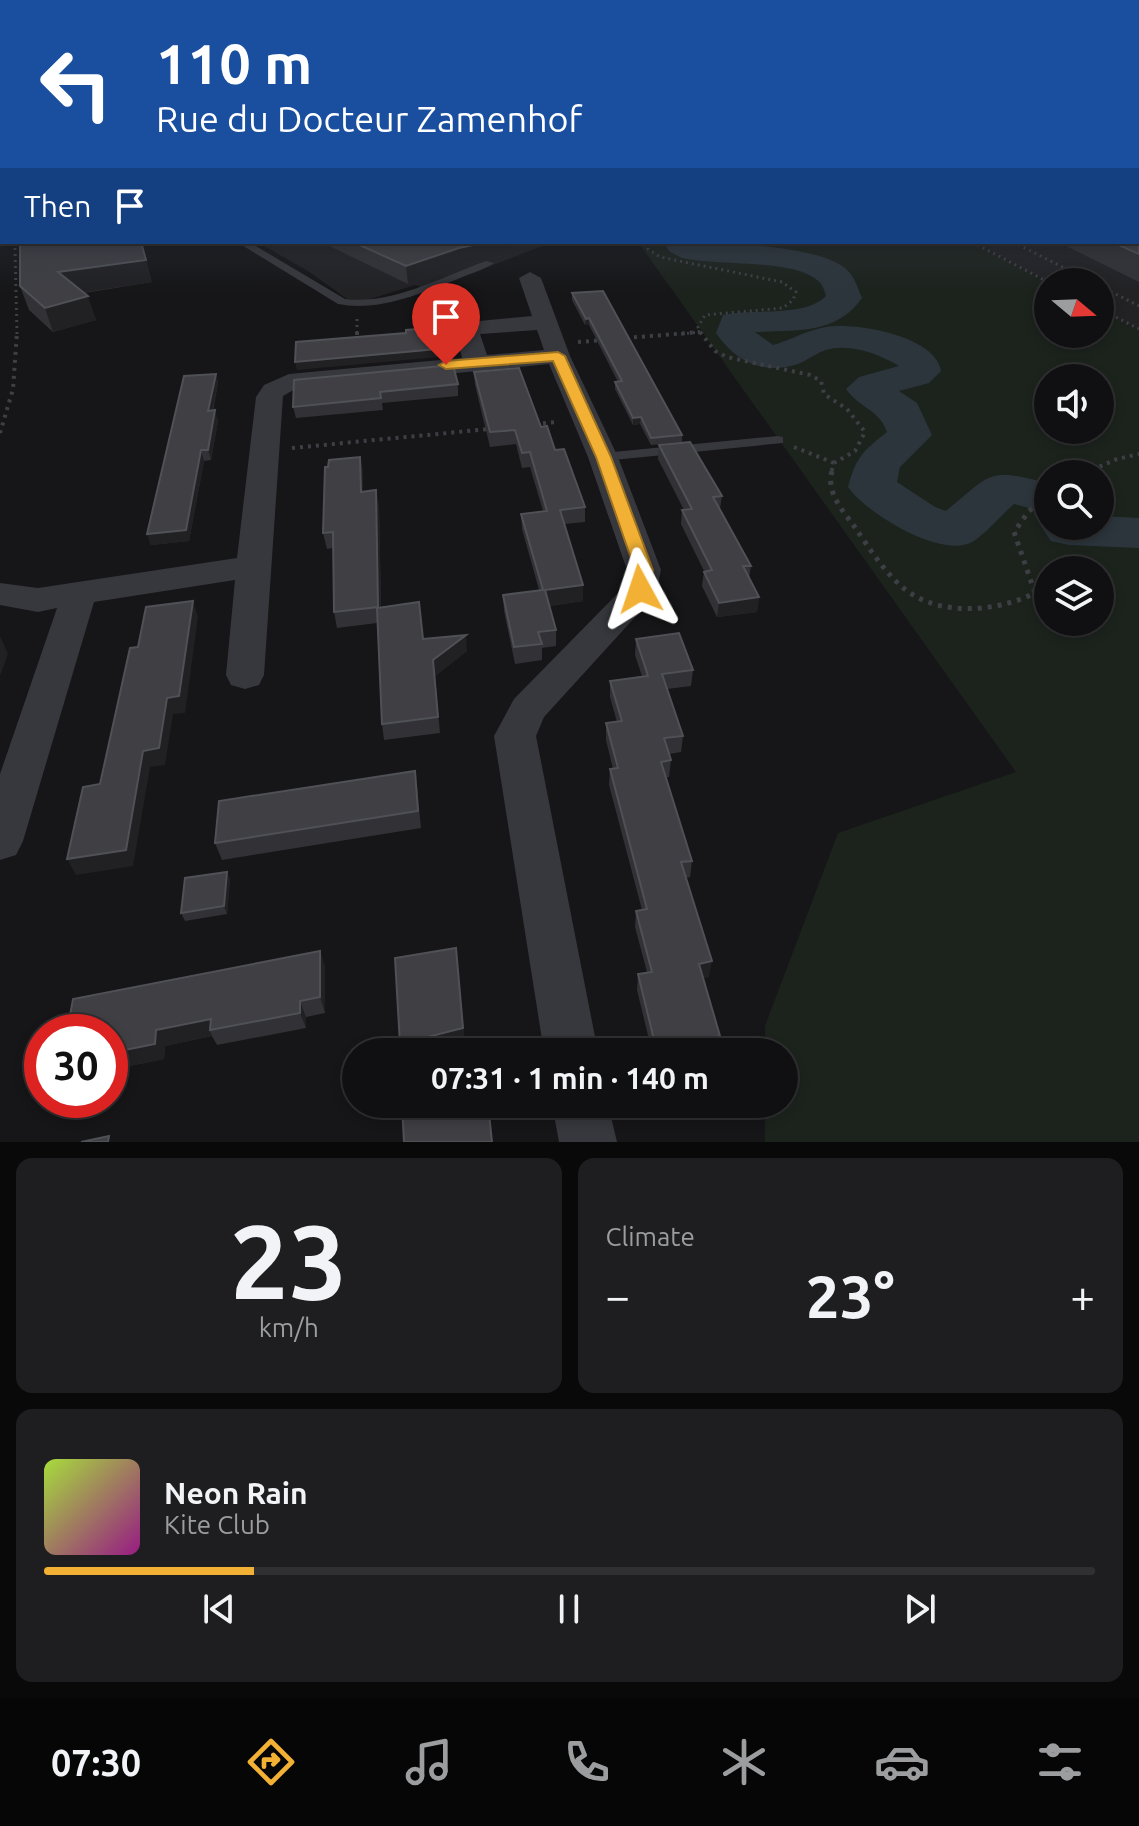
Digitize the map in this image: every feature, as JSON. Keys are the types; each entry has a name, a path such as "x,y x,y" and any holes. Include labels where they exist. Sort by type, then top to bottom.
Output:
{"street":[{"path":"530,278 553,341 603,457 644,570 644,578 635,596 528,709 515,736 515,751 568,1038"},
{"path":"245,675 269,397 273,391 298,379 476,362 553,341"},
{"path":"0,594 38,600 253,566"},
{"path":"0,841 79,594"},
{"path":"583,1118 588,1142"}],"lane":[{"path":"245,244 342,302 358,305 378,302 489,263"},
{"path":"603,457 778,440"}],"path":[{"path":"0,433 9,412 15,374 15,244"},
{"path":"649,244 648,249 660,257 782,282 796,292 793,300 783,308 705,315 698,327 717,353 738,362 799,370 821,381 824,394 847,409 865,432 855,451 834,463 829,485 838,506 888,571 914,596 968,607 1017,604 1035,593 1031,570 1012,543 1012,530 1034,507"},
{"path":"976,244 1034,275"},
{"path":"1017,244 1064,268"},
{"path":"1114,293 1139,306"},
{"path":"356,374 358,305"},
{"path":"1114,316 1139,329"},
{"path":"553,341 700,332"},
{"path":"525,425 586,419"},
{"path":"264,451 494,428"},
{"path":"778,440 834,463"},
{"path":"1114,460 1139,454"}],"shaded area":[{"path":"261,244 548,244 428,290 415,285 361,302 347,299 308,271"},
{"path":"639,244 978,244 1034,274 1034,348 1114,348 1114,317 1139,330 1139,1142 765,1142 765,1118 798,1118 798,1038 765,1038 765,1026 838,833 1016,772"},
{"path":"978,244 1139,244 1139,330 1114,317 1114,268 1034,268 1034,274"}],"building":[{"path":"20,244 142,244 146,260 58,272 88,296 45,308 20,286"},
{"path":"357,244 478,244 459,248 406,266"},
{"path":"1116,244 1139,244 1139,254"},
{"path":"603,291 682,435 651,438 641,417 633,418 615,382 622,381 589,318 586,319 572,293"},
{"path":"444,327 448,348 295,362 296,342"},
{"path":"453,365 458,384 380,392 381,398 293,407 294,380"},
{"path":"519,368 541,427 547,426 555,450 564,449 585,507 560,510 583,585 545,590 556,630 538,632 542,644 514,647 503,595 543,590 521,514 547,511 530,452 522,453 515,430 490,432 474,372"},
{"path":"216,374 208,411 215,410 208,450 201,450 186,530 147,534 184,376"},
{"path":"690,442 722,496 713,497 751,566 743,566 759,597 719,603 704,572 712,570 682,510 692,509 659,445"},
{"path":"360,457 361,492 376,490 378,607 334,612 333,532 323,533 325,467 328,467 329,460"},
{"path":"193,601 179,696 167,698 159,748 143,751 126,850 67,859 83,787 100,784 130,648 138,647 146,607"},
{"path":"419,602 423,639 466,635 433,660 438,717 382,724 377,608"},
{"path":"679,633 693,670 662,674 683,736 664,738 671,760 661,762 692,861 681,862 712,961 699,964 720,1036 654,1038 638,974 652,972 636,911 647,909 610,769 618,768 606,723 622,721 610,681 648,676 636,639"},
{"path":"415,771 418,811 215,843 219,801"},
{"path":"227,872 224,906 181,913 185,878"},
{"path":"456,948 463,1028 424,1038 400,1038 395,958"},
{"path":"320,951 320,997 300,1001 300,1013 210,1030 211,1019 156,1030 155,1044 128,1049 128,1014 70,1014 73,999"},
{"path":"403,1118 489,1118 492,1142 404,1142"},
{"path":"109,1136 108,1142 81,1142"}],"waterway":[{"path":"682,244 693,251 768,257 808,264 824,269 836,278 844,298 834,309 822,315 808,319 736,323 735,333 761,355 780,356 817,340 842,337 885,345 920,362 921,371 867,389 902,412 910,435 878,462 872,487 917,518 954,531 1004,487 1033,494"},
{"path":"1114,532 1139,533"}],"route":[{"path":"446,365 558,356 603,457 644,570 640,589"}]}
